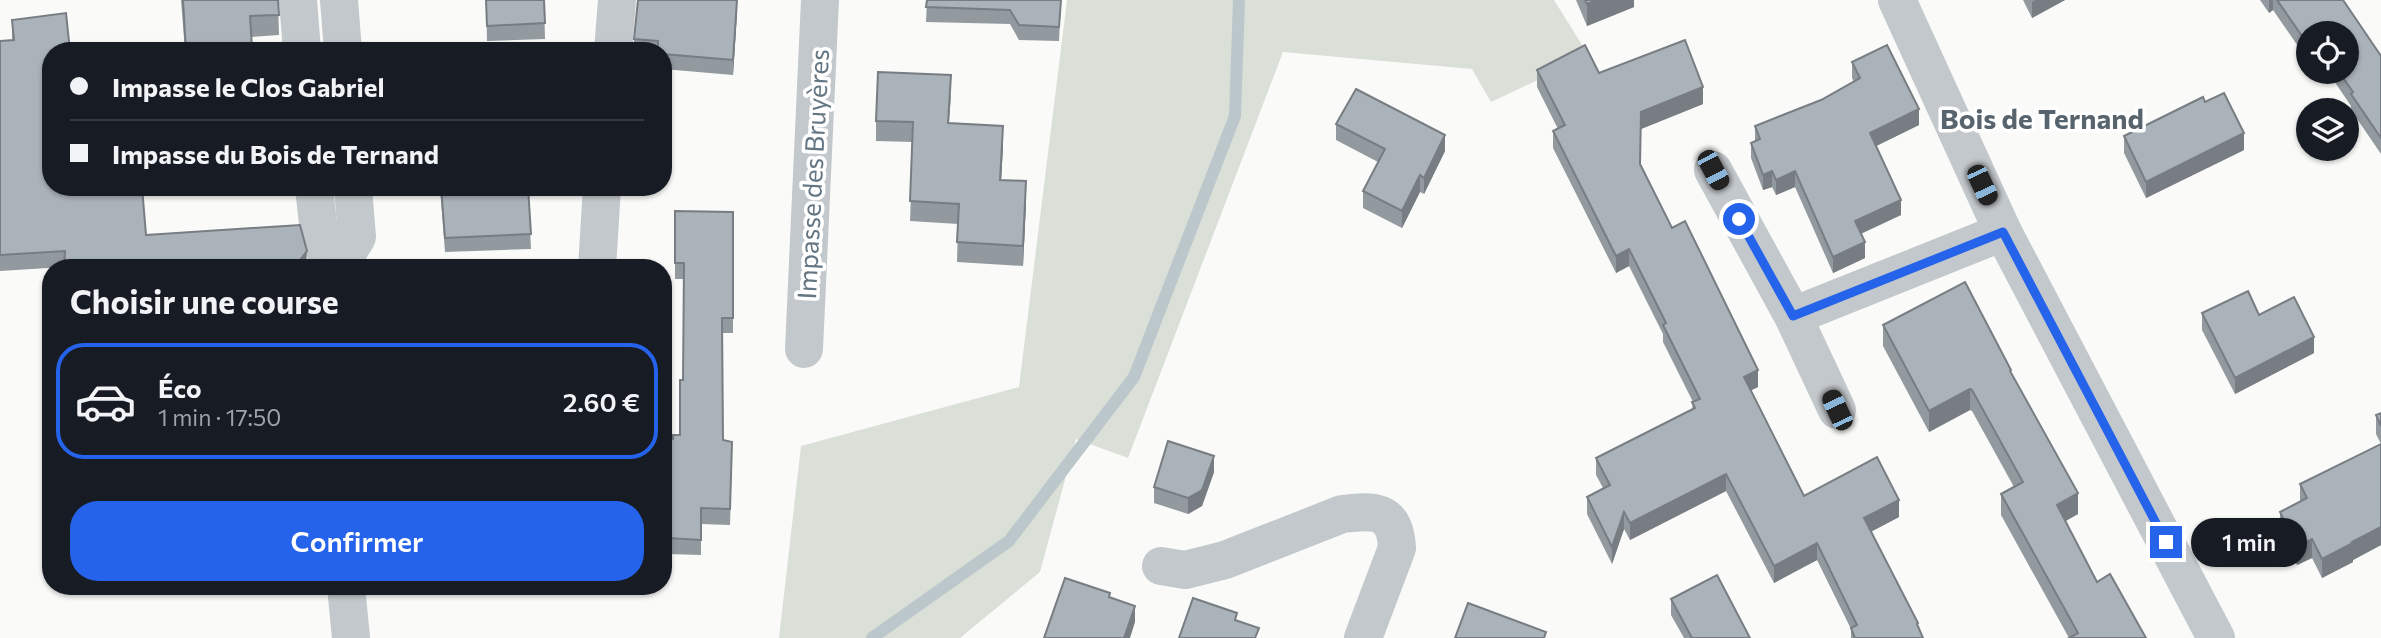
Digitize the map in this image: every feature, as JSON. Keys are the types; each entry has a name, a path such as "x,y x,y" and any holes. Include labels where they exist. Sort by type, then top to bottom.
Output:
{"street":[{"path":"298,0 301,42"},
{"path":"339,0 341,42"},
{"path":"614,42 617,0"},
{"name":"Impasse des Bruyères","path":"804,349 820,0"},
{"path":"1897,0 2003,232 2216,638"},
{"path":"1713,170 1793,316 1837,410"},
{"path":"315,196 318,224 328,259"},
{"path":"344,259 357,237 354,196"},
{"path":"598,259 602,196"},
{"path":"1793,316 2003,232"},
{"path":"1161,566 1185,570 1225,560 1342,514 1361,511 1378,513 1389,519 1396,532 1397,548 1363,638"},
{"path":"347,595 351,638"}],"shaded area":[{"path":"1067,0 1554,0 1589,56 1491,102 1472,69 1283,52 1128,458 1076,439 1040,572 960,638 779,638 801,446 1019,387"}],"building":[{"path":"183,0 278,0 279,15 250,16 252,42 185,42"},
{"path":"486,0 544,0 545,23 487,26"},
{"path":"638,0 737,0 733,60 672,55 672,42 634,39"},
{"path":"927,0 1061,0 1059,27 1019,25 1010,10 926,7"},
{"path":"2277,0 2343,0 2357,21 2296,21 2296,27"},
{"path":"66,13 69,42 42,42 42,196 143,196 146,235 300,225 307,251 301,259 65,259 65,251 0,255 0,41 14,40 12,20"},
{"path":"2359,24 2381,56 2381,138 2359,106 2359,98 2354,98 2351,94 2353,92 2347,84 2359,84"},
{"path":"1685,40 1703,87 1641,112 1640,164 1672,228 1685,221 1758,370 1744,377 1804,496 1877,457 1899,500 1864,518 1918,623 1923,638 1855,638 1851,628 1857,625 1817,543 1774,566 1726,474 1630,523 1624,512 1612,547 1587,497 1610,485 1596,458 1695,408 1692,402 1700,399 1629,249 1616,256 1553,131 1565,125 1537,70 1585,45 1599,73"},
{"path":"1887,45 1919,109 1870,133 1901,200 1855,221 1865,242 1833,257 1795,171 1776,180 1772,171 1763,175 1751,143 1760,139 1755,126 1821,100 1860,78 1852,62"},
{"path":"878,72 951,75 948,123 1003,126 1000,180 1026,181 1023,246 957,242 959,204 910,201 913,122 876,121"},
{"path":"1356,89 1445,135 1424,178 1420,175 1402,211 1363,191 1385,149 1336,124"},
{"path":"2224,93 2244,133 2146,182 2124,136 2203,97 2205,102"},
{"path":"442,196 529,196 531,234 445,238"},
{"path":"675,211 733,212 733,318 722,318 723,440 732,442 730,509 701,508 701,540 672,538 672,439 673,435 680,435 680,380 683,380 684,263 675,263"},
{"path":"1965,282 2010,371 2078,493 2057,505 2097,582 2110,574 2146,638 2069,638 2078,633 2001,494 2023,482 1972,390 1929,411 1883,325"},
{"path":"2248,291 2259,315 2294,297 2314,337 2235,378 2202,313"},
{"path":"2381,413 2381,426 2376,415"},
{"path":"1168,441 1214,456 1202,490 1188,498 1154,487"},
{"path":"2381,444 2381,527 2322,559 2312,539 2297,546 2280,512 2307,498 2300,484"},
{"path":"1717,575 1750,638 1692,638 1671,599"},
{"path":"1065,578 1110,593 1109,597 1135,606 1124,638 1044,638"},
{"path":"1193,598 1237,613 1235,620 1259,628 1255,638 1179,638"},
{"path":"1468,603 1546,632 1544,638 1455,638"}],"waterway":[{"path":"872,638 1009,541 1134,377 1235,116 1239,0"}],"district":[{"name":"Bois de Ternand","path":"2042,118"}],"route":[{"path":"1739,219 1793,316 2003,232 2166,542"}]}
